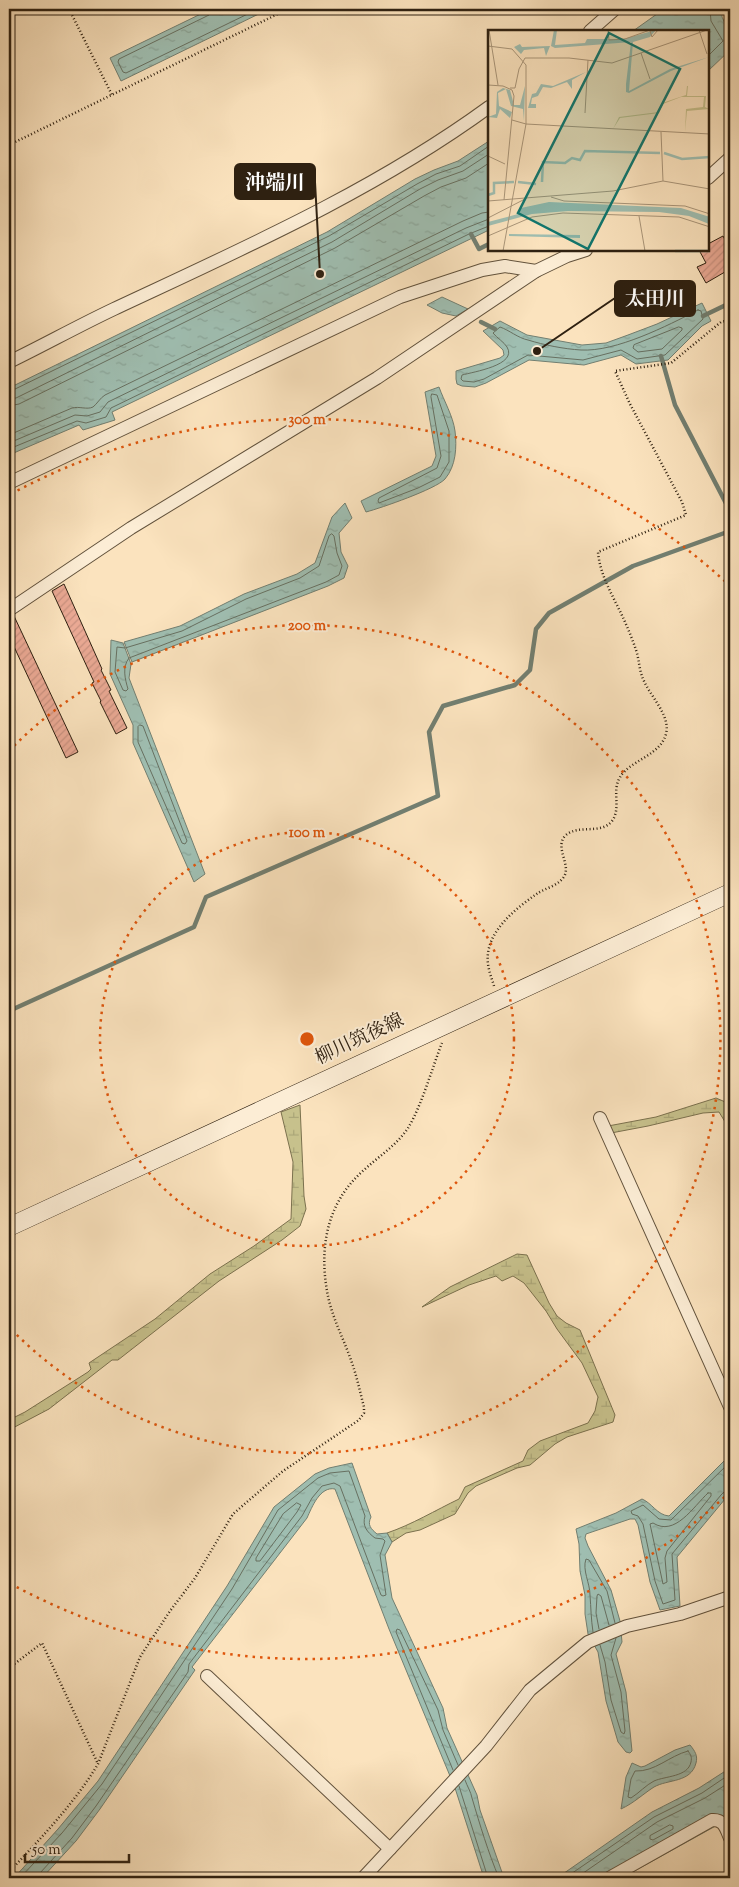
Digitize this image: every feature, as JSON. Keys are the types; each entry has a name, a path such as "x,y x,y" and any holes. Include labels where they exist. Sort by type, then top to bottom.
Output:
{"main road":[{"name":"柳川筑後線","path":"9,1227 730,893"}],"street":[{"path":"591,30 614,9"},
{"path":"9,362 112,310 228,257 360,188 447,137 488,108"},
{"path":"709,177 729,158"},
{"path":"9,610 131,528 370,383 536,271 567,256 583,251"},
{"path":"9,483 400,297 482,270 505,266 536,271"},
{"path":"600,1118 730,1407"},
{"path":"363,1878 480,1754 530,1690 588,1642 627,1626 680,1614 730,1596"},
{"path":"206,1676 390,1850"},
{"path":"609,1878 712,1820 717,1819 723,1822 730,1838"}],"path":[{"path":"69,9 112,95"},
{"path":"9,145 288,9"},
{"path":"498,1000 488,964 494,935 501,923 540,892 558,883 565,876 566,870 561,845 564,837 572,831 602,828 611,822 616,814 615,789 618,779 625,771 654,751 665,737 668,724 642,677 636,651 613,595 599,567 598,552 686,515 682,502 630,404 615,370 638,369 671,363 721,322 730,320"},
{"path":"9,1872 51,1828 90,1777 98,1764 140,1657 170,1611 195,1578 233,1514 283,1471 360,1420 364,1413 352,1362 331,1309 326,1290 326,1231 332,1212 352,1182 362,1171 395,1144 408,1127 449,1023"},
{"path":"9,1668 42,1643 98,1764"}],"green space":[{"path":"716,1098 730,1104 730,1130 719,1112 703,1113 611,1133 608,1126 656,1117"},
{"path":"300,1105 306,1209 300,1226 219,1281 118,1360 112,1360 49,1409 9,1430 9,1420 88,1372 91,1369 89,1363 155,1319 210,1274 254,1246 291,1219 293,1162 281,1112"},
{"path":"517,1254 527,1255 557,1316 580,1330 615,1415 613,1422 567,1437 555,1444 530,1465 517,1468 476,1486 468,1493 455,1514 420,1530 406,1533 392,1542 387,1533 414,1522 459,1499 465,1487 523,1461 528,1450 540,1441 588,1423 595,1411 598,1397 582,1363 524,1283 513,1276 502,1281 496,1276 469,1285 422,1307 450,1287"}],"water":[{"path":"211,9 269,9 121,81 110,58"},
{"path":"664,9 722,9 722,17 730,34 730,50 709,70 709,30 634,30"},
{"path":"488,142 488,230 112,412 115,420 83,430 79,425 9,455 9,388 327,232 415,179 458,161"},
{"path":"442,297 468,309 456,316 442,313 427,305"},
{"path":"702,303 711,321 702,326 668,360 636,364 621,355 584,365 529,360 475,387 457,384 456,371 500,358 504,355 503,350 483,331 500,321 527,335 582,345 606,343 657,324"},
{"path":"439,387 455,431 455,456 449,474 440,483 431,488 366,512 361,501 432,466 436,456 425,392"},
{"path":"345,503 352,518 339,533 341,552 348,566 344,578 328,586 132,662 124,642 180,626 244,594 297,574 315,563 332,517"},
{"path":"111,640 123,643 131,664 129,678 205,874 194,882 133,743 133,725 110,674"},
{"path":"730,1455 730,1493 677,1557 680,1606 660,1610 650,1582 638,1525 635,1519 586,1534 585,1538 588,1546 611,1590 620,1621 622,1642 616,1654 626,1692 632,1751 630,1753 626,1752 618,1742 606,1701 598,1652 588,1634 576,1529 616,1513 642,1499 661,1513 669,1516"},
{"path":"352,1463 371,1517 370,1527 377,1534 387,1533 392,1542 385,1555 392,1598 443,1708 447,1728 477,1795 480,1810 504,1878 484,1878 455,1788 389,1629 335,1489 330,1489 317,1498 307,1518 192,1667 195,1670 76,1841 42,1878 14,1878 98,1781 227,1586 274,1507 315,1474 329,1468"},
{"path":"690,1745 695,1751 697,1758 689,1774 678,1780 654,1787 621,1809 626,1777 632,1763 641,1767 645,1766 675,1750"},
{"path":"730,1768 730,1818 622,1878 557,1878 652,1812 699,1788"}],"building":[{"path":"723,236 730,249 730,269 706,283 697,267 706,263 700,251 709,251 709,243"},
{"path":"64,584 111,690 109,691 127,728 116,734 100,702 92,683 94,682 52,591"},
{"path":"14,616 78,752 66,758 9,636 9,618"}],"waterway":[{"path":"471,234 479,249 488,244"},
{"path":"703,316 730,303"},
{"path":"481,322 495,329"},
{"path":"661,356 675,405 730,511"},
{"path":"9,1011 194,927 206,897 438,796 429,732 443,706 515,685 530,670 536,629 549,613 633,566 730,531"}],"place":[{"name":"沖端川","path":"320,274"},
{"name":"太田川","path":"537,351"}]}
